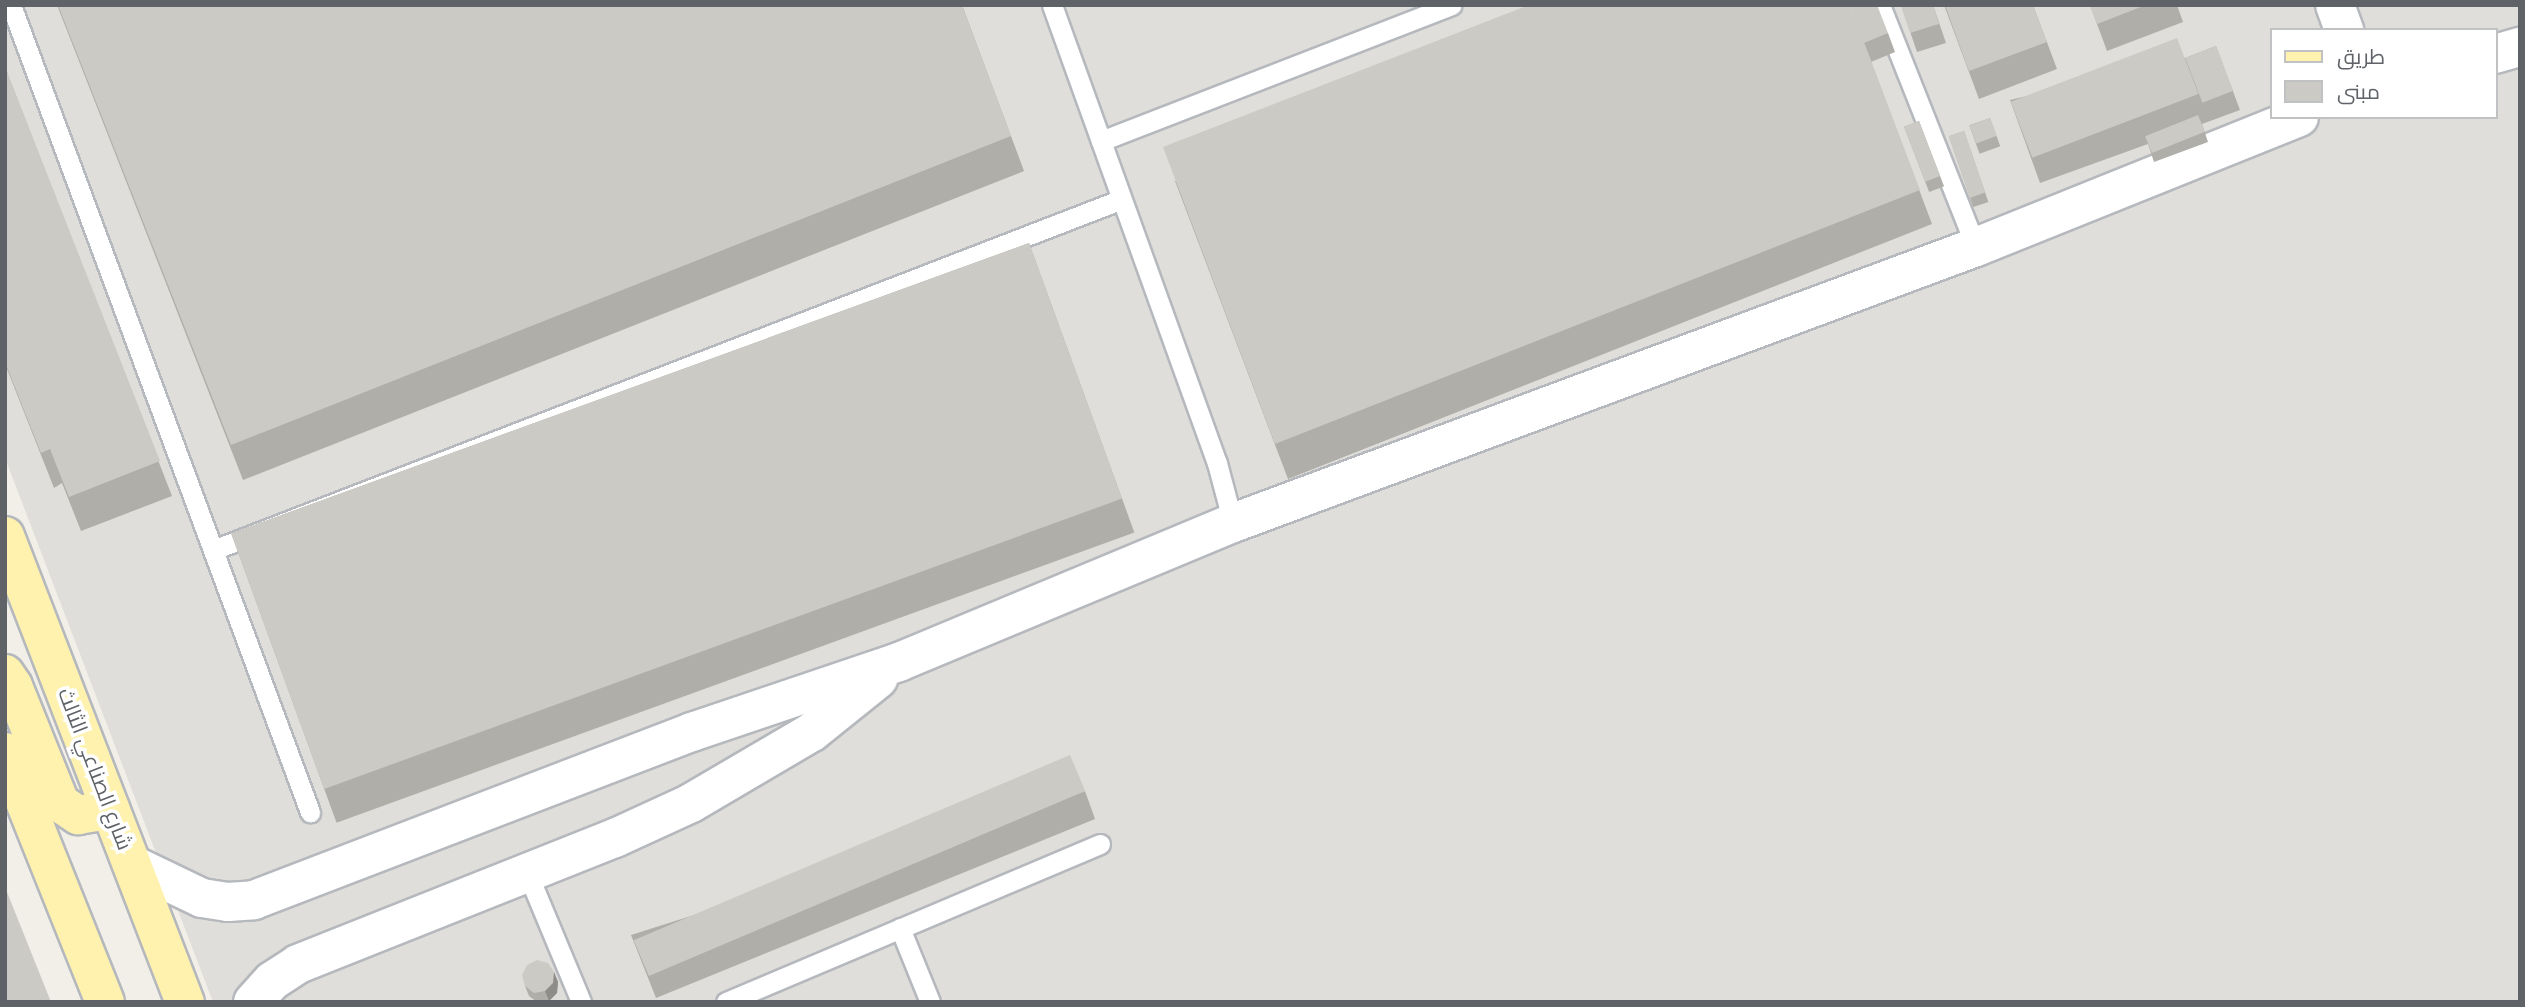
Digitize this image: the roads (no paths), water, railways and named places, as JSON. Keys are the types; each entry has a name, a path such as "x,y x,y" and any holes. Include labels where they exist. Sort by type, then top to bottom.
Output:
{"main road":[{"name":"شارع الصناعي الثالث","path":"5,536 185,1002"},
{"path":"5,674 13,686 60,803 78,815 111,810"},
{"path":"5,752 105,1002"}],"street":[{"path":"2335,5 2343,28"},
{"path":"2497,53 2520,47"},
{"path":"133,865 202,898 228,902 254,900 692,732 899,662 1233,523 1976,247 2294,119"},
{"path":"253,1002 272,981 298,964 615,838 691,803 812,732 899,662"}],"lane":[{"path":"11,5 310,812"},
{"path":"1052,5 1217,463 1233,523"},
{"path":"1101,141 1452,5"},
{"path":"1880,5 1976,247"},
{"path":"213,550 1122,200"},
{"path":"726,1002 1100,844"},
{"path":"527,872 581,1002"},
{"path":"900,928 930,1002"}]}
